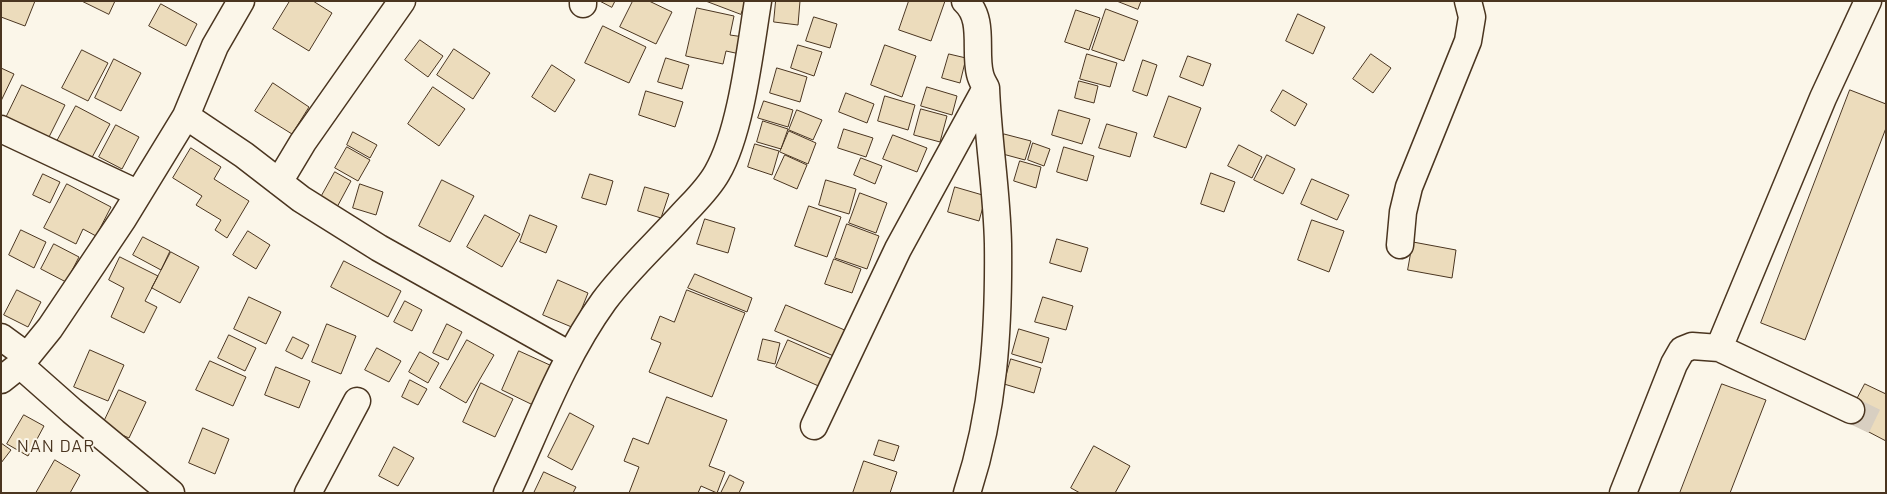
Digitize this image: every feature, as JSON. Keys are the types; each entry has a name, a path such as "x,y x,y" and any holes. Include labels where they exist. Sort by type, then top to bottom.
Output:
{"street":[{"path":"16,367 50,328 123,219 137,193 186,116 215,46 241,1"},
{"path":"279,182 303,142 402,1"},
{"path":"507,493 570,355 604,302 625,276 699,197 717,173 728,148 746,76 758,1"},
{"path":"965,1 973,14 978,35 979,73 986,88 998,244 994,373 979,455 967,493"},
{"path":"1400,245 1403,212 1409,187 1468,41 1472,17 1468,1"},
{"path":"1719,348 1823,98 1868,1"},
{"path":"814,426 898,249 986,88"},
{"path":"186,116 244,155 301,199 379,248 570,355"},
{"path":"1,129 137,193"},
{"path":"1,336 16,367 171,493"},
{"path":"1623,493 1674,364 1682,350 1692,346 1719,348 1851,410"},
{"path":"308,493 357,400"}],"building":[{"path":"1,1 35,1 25,26 1,17"},
{"path":"82,1 115,1 109,14"},
{"path":"290,1 313,1 332,13 309,51 273,29"},
{"path":"600,1 615,1 612,7"},
{"path":"633,1 649,1 672,12 656,44 620,27"},
{"path":"706,1 746,1 741,14"},
{"path":"776,1 800,1 798,25 774,22"},
{"path":"909,1 945,1 931,41 899,30"},
{"path":"1117,1 1141,1 1138,9"},
{"path":"161,4 197,24 186,46 149,26"},
{"path":"697,8 734,16 730,35 744,37 740,54 726,51 723,64 686,56"},
{"path":"1106,9 1138,21 1124,61 1092,50"},
{"path":"1076,10 1100,18 1089,50 1065,42"},
{"path":"1298,14 1325,27 1313,54 1286,41"},
{"path":"814,17 837,24 830,48 806,41"},
{"path":"603,26 646,47 629,83 585,63"},
{"path":"420,40 443,56 428,77 405,60"},
{"path":"798,45 822,52 814,76 791,68"},
{"path":"885,45 916,56 902,97 871,85"},
{"path":"454,49 490,73 473,99 437,75"},
{"path":"82,50 108,63 88,101 62,88"},
{"path":"949,54 966,58 960,83 942,78"},
{"path":"1087,54 1117,63 1110,87 1080,79"},
{"path":"1371,54 1391,68 1373,93 1353,79"},
{"path":"1188,56 1211,64 1203,86 1180,77"},
{"path":"666,58 689,65 682,89 658,82"},
{"path":"114,59 141,73 121,111 95,98"},
{"path":"1143,60 1157,65 1147,96 1133,91"},
{"path":"552,65 575,80 555,112 532,97"},
{"path":"1,68 14,74 1,101"},
{"path":"777,68 807,77 800,102 770,93"},
{"path":"1079,81 1098,86 1094,103 1075,98"},
{"path":"273,83 309,107 292,134 255,111"},
{"path":"22,85 65,105 46,143 4,122"},
{"path":"433,87 465,109 439,146 408,124"},
{"path":"927,87 957,96 952,115 921,106"},
{"path":"1283,90 1307,104 1295,126 1271,111"},
{"path":"1850,90 1886,104 1886,128 1805,340 1761,323"},
{"path":"646,91 683,102 675,127 639,115"},
{"path":"846,93 874,104 867,123 839,112"},
{"path":"885,96 915,105 908,130 878,121"},
{"path":"1169,96 1201,108 1186,148 1154,137"},
{"path":"764,101 793,110 788,127 758,118"},
{"path":"76,106 110,124 89,163 55,145"},
{"path":"921,109 947,116 940,142 914,135"},
{"path":"797,110 822,120 813,140 789,130"},
{"path":"1059,110 1090,119 1082,144 1052,135"},
{"path":"763,121 788,129 781,149 757,142"},
{"path":"1107,124 1137,133 1130,157 1099,148"},
{"path":"116,125 139,137 122,169 99,157"},
{"path":"844,129 873,138 866,157 838,148"},
{"path":"789,131 816,143 808,164 780,152"},
{"path":"353,132 377,145 370,158 347,145"},
{"path":"1004,134 1031,141 1025,160 999,153"},
{"path":"893,135 927,148 917,172 883,159"},
{"path":"1033,143 1050,149 1044,166 1028,160"},
{"path":"755,144 779,151 772,175 748,167"},
{"path":"1239,145 1262,157 1252,178 1228,166"},
{"path":"347,147 370,160 358,181 335,168"},
{"path":"1064,147 1094,156 1087,181 1057,172"},
{"path":"191,148 221,167 214,179 249,201 227,238 215,230 221,220 196,205 202,196 173,178"},
{"path":"785,155 807,165 797,189 774,179"},
{"path":"1267,155 1295,169 1283,194 1254,180"},
{"path":"861,158 882,166 875,184 854,175"},
{"path":"1020,161 1041,167 1036,188 1014,181"},
{"path":"335,172 351,181 336,209 320,199"},
{"path":"1211,173 1235,182 1224,212 1201,204"},
{"path":"43,174 60,182 50,203 33,195"},
{"path":"590,174 613,181 606,205 582,198"},
{"path":"1312,179 1349,195 1337,220 1301,204"},
{"path":"442,180 474,196 450,242 419,226"},
{"path":"826,180 856,189 849,214 819,205"},
{"path":"67,184 111,207 96,236 83,229 76,244 44,228"},
{"path":"360,184 383,192 376,215 353,208"},
{"path":"645,187 669,194 661,218 638,211"},
{"path":"955,187 986,196 979,221 948,212"},
{"path":"860,193 887,203 876,233 849,223"},
{"path":"809,206 841,217 827,257 795,246"},
{"path":"485,215 520,234 502,267 467,247"},
{"path":"530,215 557,226 546,253 520,242"},
{"path":"705,219 735,228 728,253 697,244"},
{"path":"1312,220 1344,231 1329,272 1298,260"},
{"path":"847,224 879,236 867,269 835,258"},
{"path":"21,230 46,242 34,268 9,255"},
{"path":"248,231 270,245 256,269 233,255"},
{"path":"143,237 170,251 161,270 133,255"},
{"path":"1057,239 1088,248 1081,272 1050,263"},
{"path":"1413,242 1456,250 1452,278 1408,270"},
{"path":"54,244 79,257 66,282 41,269"},
{"path":"171,252 199,267 180,303 152,288"},
{"path":"120,257 158,276 145,301 157,307 144,333 111,317 124,288 109,280"},
{"path":"834,259 861,269 852,293 825,284"},
{"path":"344,261 401,291 388,317 331,287"},
{"path":"695,274 752,298 747,312 688,288"},
{"path":"558,280 588,293 574,328 543,315"},
{"path":"17,290 41,302 28,327 4,315"},
{"path":"687,290 745,313 712,397 649,372 661,343 651,339 660,316 674,322"},
{"path":"249,297 281,312 266,344 234,329"},
{"path":"1043,297 1073,306 1066,330 1035,322"},
{"path":"405,301 422,310 412,331 394,322"},
{"path":"786,305 847,331 836,357 775,331"},
{"path":"327,324 356,336 341,374 312,362"},
{"path":"447,324 462,332 448,360 433,353"},
{"path":"1019,329 1049,338 1042,363 1012,354"},
{"path":"229,335 256,348 245,371 218,358"},
{"path":"293,337 309,345 302,359 286,351"},
{"path":"763,339 780,343 775,364 758,360"},
{"path":"467,340 494,355 466,403 440,388"},
{"path":"788,340 834,360 823,388 776,367"},
{"path":"377,348 401,361 389,382 365,370"},
{"path":"90,350 124,365 108,401 74,387"},
{"path":"519,351 552,366 533,405 502,390"},
{"path":"420,352 439,363 428,383 409,372"},
{"path":"1011,359 1041,368 1034,393 1004,384"},
{"path":"210,361 246,377 233,406 196,390"},
{"path":"276,367 310,381 299,408 265,395"},
{"path":"410,380 427,389 418,405 402,397"},
{"path":"481,383 513,399 495,437 463,422"},
{"path":"1722,384 1766,400 1730,493 1680,493"},
{"path":"1865,384 1886,394 1886,441 1846,420"},
{"path":"119,390 146,402 129,438 102,426"},
{"path":"667,397 727,420 709,466 725,472 717,493 701,486 698,493 629,493 639,467 624,461 633,438 648,444"},
{"path":"570,413 594,426 572,470 548,457"},
{"path":"24,415 44,426 28,456 7,444"},
{"path":"203,428 229,439 215,474 189,463"},
{"path":"879,440 899,446 894,461 874,455"},
{"path":"1,443 11,450 1,463"},
{"path":"1094,446 1130,466 1115,493 1080,493 1071,488"},
{"path":"394,447 414,458 398,486 379,476"},
{"path":"55,460 80,475 70,493 36,493"},
{"path":"864,461 897,472 890,493 853,493"},
{"path":"544,472 576,487 573,493 534,493"},
{"path":"730,475 744,482 739,493 721,493"}],"tunnel":[{"path":"1851,410 1886,427"}],"district":[{"name":"NAN DAR","path":"56,446"}]}
